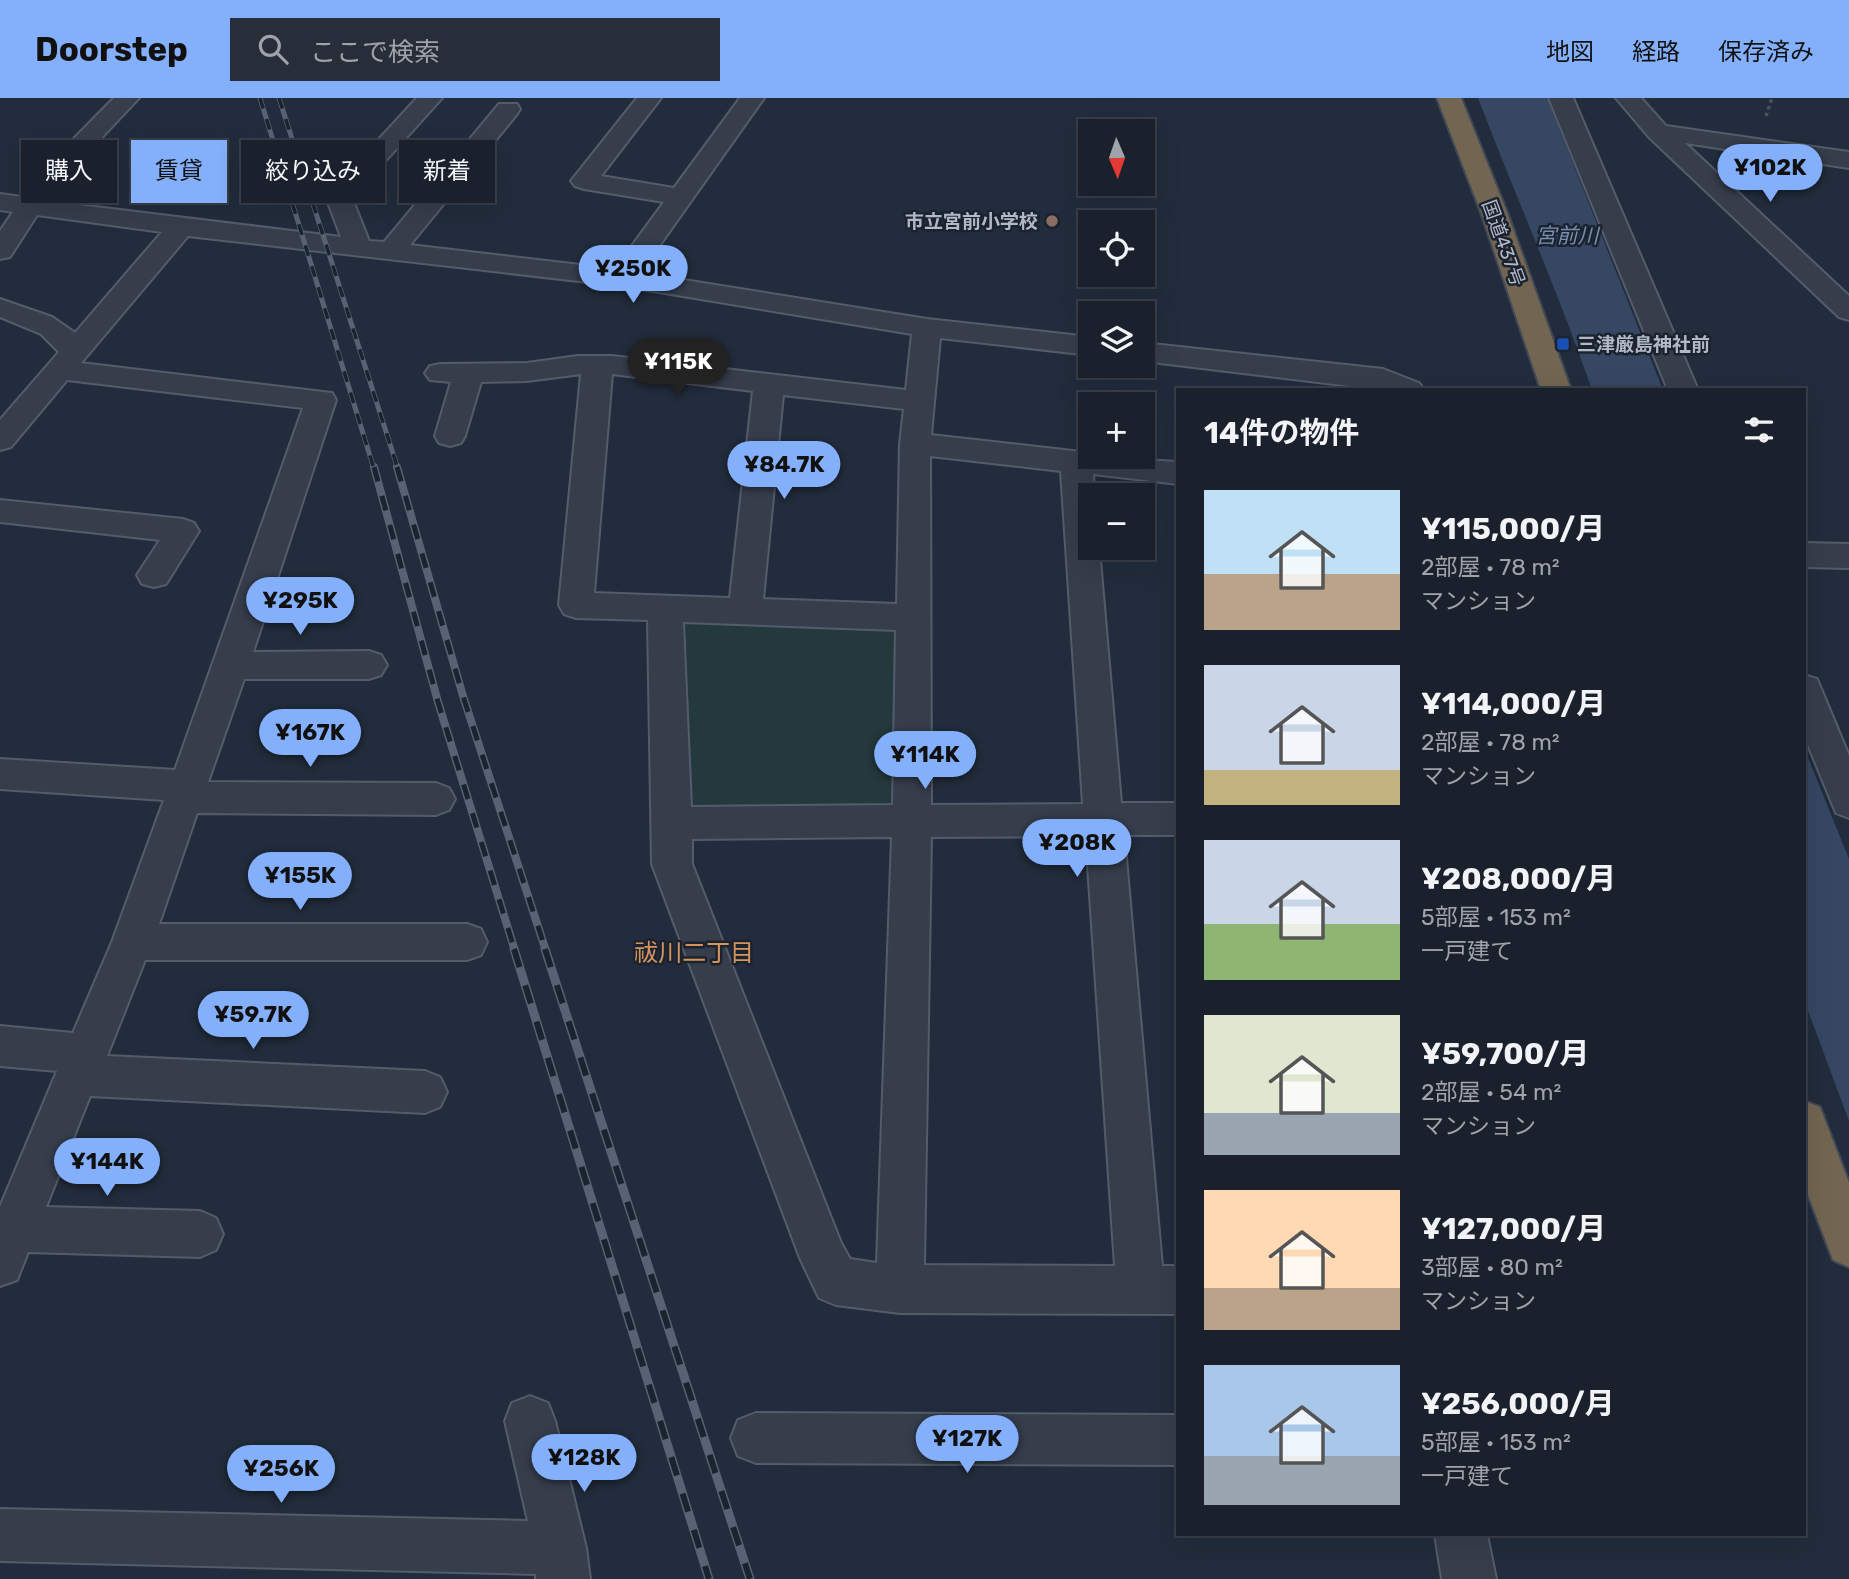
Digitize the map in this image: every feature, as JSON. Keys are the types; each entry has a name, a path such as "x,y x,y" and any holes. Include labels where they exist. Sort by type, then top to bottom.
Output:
{"highway":[{"name":"国道437号","path":"1449,98 1495,215 1555,388"},
{"path":"1806,1127 1849,1244"}],"street":[{"path":"0,251 30,208 29,202 46,181 127,98"},
{"path":"358,246 339,197 430,98"},
{"path":"649,98 584,181 679,197"},
{"path":"622,278 752,98"},
{"path":"1561,98 1682,388"},
{"path":"1628,98 1658,132 1849,311"},
{"path":"390,253 508,109"},
{"path":"1658,132 1849,160"},
{"path":"0,202 181,228 622,278 927,328 1078,345"},
{"path":"0,440 181,228"},
{"path":"0,308 48,324 64,334 67,361"},
{"path":"900,1289 912,821 915,444 917,401 927,328"},
{"path":"1155,355 1241,376 1383,379 1404,388"},
{"path":"67,361 321,400 231,666 132,942 7,1246 200,1234"},
{"path":"450,436 455,373 527,372 597,365 917,401"},
{"path":"597,365 576,605 915,618"},
{"path":"745,612 769,384"},
{"path":"915,444 1176,473"},
{"path":"665,610 673,823 672,864 823,1258 836,1281 900,1289 1159,1290 1103,820 1076,463"},
{"path":"0,511 183,531 154,575"},
{"path":"1806,555 1849,556"},
{"path":"231,666 369,665"},
{"path":"1806,694 1849,802"},
{"path":"0,774 186,791 436,799"},
{"path":"673,823 1176,819"},
{"path":"132,942 467,942"},
{"path":"0,1046 81,1064 425,1092"},
{"path":"0,1535 561,1564 530,1421"},
{"path":"756,1438 1176,1440"},
{"path":"1461,1536 1469,1579"}],"green space":[{"path":"678,619 905,627 899,814 686,815"}],"water":[{"name":"宮前川","path":"1478,98 1547,98 1662,388 1591,388"},
{"path":"1806,753 1849,859 1849,1121 1806,1005"}],"railway":[{"path":"260,98 374,469"},
{"path":"279,98 398,469"},
{"path":"374,467 438,702 515,951"},
{"path":"397,467 463,696 546,951"},
{"path":"514,949 709,1579"},
{"path":"545,949 750,1579"}],"place":[{"name":"市立宮前小学校","path":"1052,221"},
{"name":"三津厳島神社前","path":"1563,344"}],"district":[{"name":"祓川二丁目","path":"694,953"}]}
